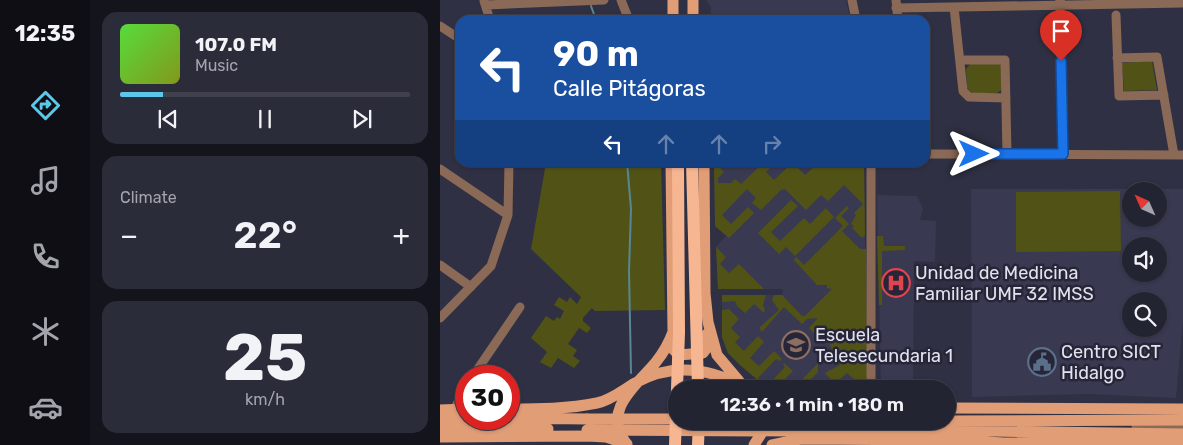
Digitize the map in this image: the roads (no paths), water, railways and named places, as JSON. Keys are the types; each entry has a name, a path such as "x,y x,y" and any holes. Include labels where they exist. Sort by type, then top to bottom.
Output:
{"highway":[{"path":"675,445 679,332 678,167"},
{"path":"692,167 698,380"},
{"path":"698,445 699,430"}],"main road":[{"path":"672,0 673,15"},
{"path":"693,0 693,15"},
{"path":"671,167 672,349 675,353 699,354 706,348 708,322"},
{"path":"704,167 705,293 708,322 717,355 739,380"},
{"path":"626,444 618,427 618,411 625,397 664,352 673,332"},
{"path":"520,409 549,409 587,404 610,398 637,382 660,374 688,369 708,371 728,380"},
{"path":"587,404 599,410 605,420 602,428 596,433 587,436"},
{"path":"956,408 1182,410"},
{"path":"1003,408 1037,420"},
{"path":"440,410 454,410"},
{"path":"440,429 992,426 1007,420 1060,419 1182,410"},
{"path":"440,418 455,418"},
{"path":"520,418 668,419"},
{"path":"956,422 1060,432 1183,434"},
{"path":"754,445 762,430"},
{"path":"788,430 790,434 801,439"},
{"path":"1015,443 1060,432"},
{"path":"440,437 529,441 587,436 606,437 626,444"},
{"path":"772,445 801,439 851,443 1183,441"}],"street":[{"path":"489,15 485,3 604,0"},
{"path":"622,0 627,15"},
{"path":"852,0 855,15"},
{"path":"896,4 954,7 1044,2 1183,2"},
{"path":"1060,2 1063,154"},
{"path":"954,7 963,91 970,97 1006,98"},
{"path":"1116,15 1119,96 1164,95"},
{"path":"441,28 455,36"},
{"path":"930,154 1179,155 1157,57 1117,58"},
{"path":"960,60 1006,60 1007,154"},
{"path":"440,318 492,266 508,215 509,167"},
{"path":"871,167 871,380"},
{"path":"440,169 508,215"},
{"path":"440,265 471,286"},
{"path":"480,365 520,307"},
{"path":"1007,420 1049,425 1183,425"}],"waterway":[{"path":"591,6 594,15"},
{"path":"627,167 631,209 629,271 631,373"}],"place":[{"name":"Unidad de Medicina Familiar UMF 32 IMSS","path":"896,283"},
{"name":"Escuela Telesecundaria 1","path":"796,345"},
{"name":"Centro SICT Hidalgo","path":"1042,362"}]}
